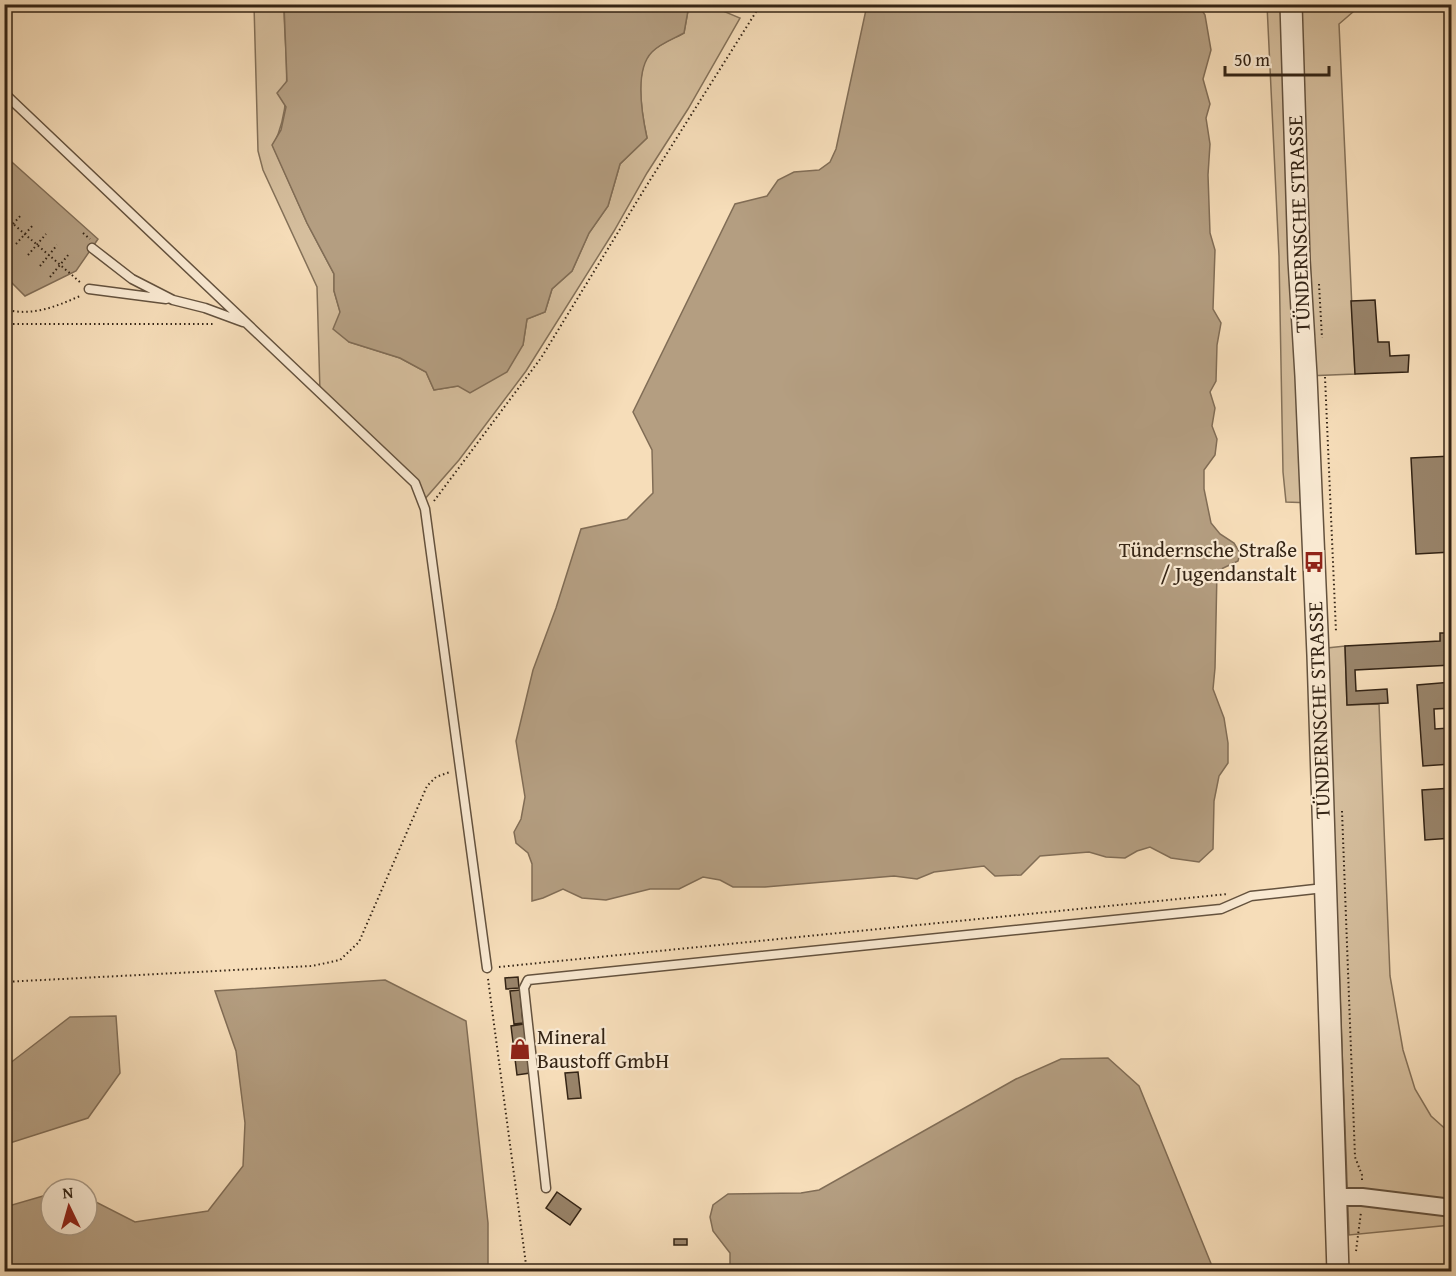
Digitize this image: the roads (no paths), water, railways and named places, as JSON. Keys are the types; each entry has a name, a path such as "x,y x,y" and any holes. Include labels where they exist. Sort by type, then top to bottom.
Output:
{"street":[{"name":"TÜNDERNSCHE STRASSE","path":"1291,4 1299,260 1318,654 1338,1272"},
{"path":"1336,1197 1362,1197 1452,1208"}],"lane":[{"path":"4,93 415,483 425,509 487,968"},
{"path":"92,248 132,279 173,300"},
{"path":"89,289 173,300 205,308 249,324"},
{"path":"546,1188 524,988 528,980 1221,909 1251,896 1325,887"}],"place":[{"name":"Tündernsche Straße / Jugendanstalt","path":"1314,562"},
{"name":"Mineral Baustoff GmbH","path":"520,1049"}]}
